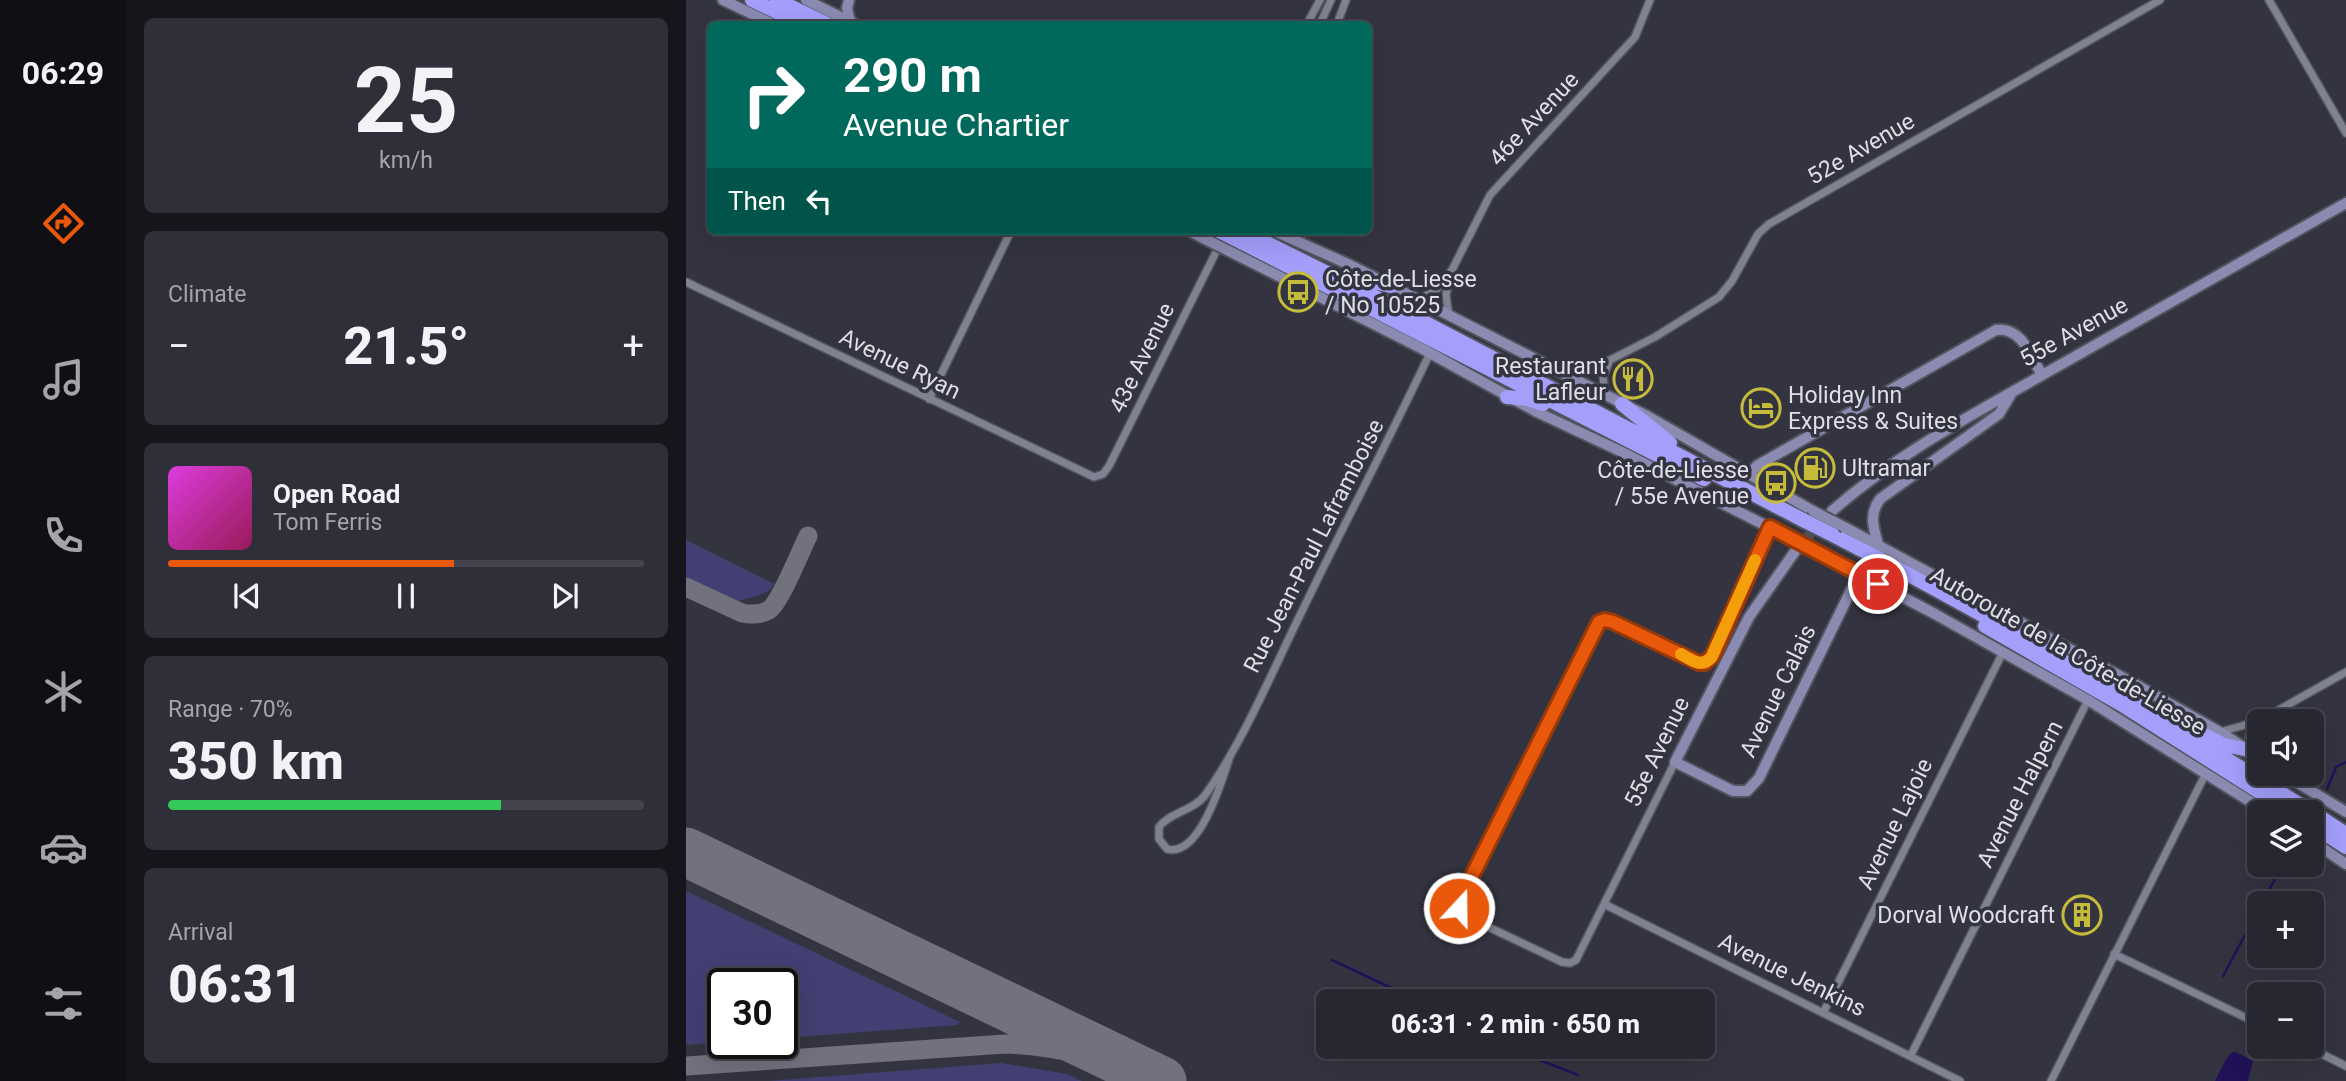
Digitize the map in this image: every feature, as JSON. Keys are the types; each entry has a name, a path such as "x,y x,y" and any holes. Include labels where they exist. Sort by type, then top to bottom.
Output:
{"highway":[{"path":"752,0 796,21"},
{"path":"777,0 821,21"},
{"name":"Autoroute de la Côte-de-Liesse","path":"1241,240 1296,258 1696,464 1800,524"},
{"name":"Autoroute de la Côte-de-Liesse","path":"1241,240 1588,420 2020,634 2156,713 2292,800"},
{"path":"1296,258 1361,281 1391,286"},
{"path":"1507,397 1528,399 1588,420"},
{"path":"1622,404 1696,464"},
{"name":"Autoroute de la Côte-de-Liesse","path":"1830,539 2090,686 2272,800"},
{"path":"2156,713 2224,745 2247,752"},
{"name":"Autoroute de la Côte-de-Liesse","path":"2324,820 2346,834"},
{"path":"2324,833 2346,847"}],"main road":[{"path":"723,0 767,21"},
{"path":"806,0 849,21"},
{"path":"818,6 829,0"},
{"path":"849,0 847,8 852,21"},
{"name":"55e Avenue","path":"1832,511 1897,460 2014,390 2346,203"},
{"path":"1197,235 1203,238 1241,240 1507,397 1770,527 1800,524"},
{"path":"1283,235 1391,286 1666,427 1748,475 1800,524 1830,539 1878,544 2220,732 2247,749"},
{"path":"1748,475 1758,465 1996,330 2008,330 2018,335 2042,375"},
{"path":"1878,544 1872,517 1880,499 1999,414 2014,390"},
{"path":"1830,539 1859,574 2088,700 2248,800"},
{"name":"55e Avenue","path":"1675,762 1749,617 1796,550"},
{"name":"Avenue Calais","path":"1675,762 1733,791 1742,792 1752,788 1859,574"},
{"path":"2303,786 2346,812"},
{"path":"2324,849 2346,864"}],"street":[{"path":"1309,21 1320,0"},
{"path":"1321,21 1331,0"},
{"path":"1338,21 1346,0"},
{"name":"46e Avenue","path":"1418,300 1436,290 1452,270 1490,195 1635,37 1650,0"},
{"name":"52e Avenue","path":"1573,379 1609,362 1719,297 1732,281 1758,234 1769,223 2160,0"},
{"path":"2269,0 2346,134"},
{"path":"929,399 1009,235"},
{"name":"43e Avenue","path":"1097,477 1109,466 1216,252"},
{"name":"46e Avenue","path":"1450,316 1446,295 1452,270"},
{"name":"Avenue Ryan","path":"686,282 1085,474 1097,477"},
{"name":"Rue Jean-Paul Laframboise","path":"1230,756 1203,797 1186,811 1162,823 1158,835 1161,844 1167,849 1179,850 1188,845 1202,824 1214,801 1230,756 1345,523 1375,470 1430,353"},
{"path":"1605,395 1603,377 1609,362"},
{"name":"55e Avenue","path":"1675,762 1606,905 1576,960 1570,963 1562,962 1462,915 1459,905 1599,622 1613,622 1699,663 1705,663 1713,655 1770,527"},
{"name":"Avenue Lajoie","path":"1823,1013 2003,652"},
{"path":"2281,709 2346,672"},
{"name":"Avenue Halpern","path":"1911,1055 2088,700"},
{"path":"2220,732 2247,725"},
{"path":"2051,1081 2206,773"},
{"name":"Avenue Jenkins","path":"1606,905 1960,1081"},
{"path":"2114,954 2247,1018"},
{"path":"2324,1055 2346,1066"}],"shaded area":[{"path":"686,540 774,584 772,588 739,601 686,578"},
{"path":"686,891 960,1022 957,1025 798,1037 798,968 707,968 707,1043 686,1045"},
{"path":"2232,1052 2236,1052 2253,1061 2248,1081 2215,1081"},
{"path":"1001,1063 1067,1074 1082,1081 768,1081"}],"waterway":[{"path":"2327,789 2336,767 2346,762"},
{"path":"2268,891 2276,877"},
{"path":"2223,976 2247,931"},
{"path":"1332,960 1394,989"},
{"path":"1537,1059 1578,1075"}],"taxiway":[{"path":"686,587 742,613 766,612 779,597 808,536"},
{"path":"686,1066 1005,1044 1083,1055 1158,1081"}],"runway":[{"path":"686,852 1162,1081"}],"tunnel":[{"path":"1796,550 1820,523"}],"slow traffic":[{"path":"1681,654 1699,663 1705,663 1711,658 1755,560"}],"place":[{"name":"Côte-de-Liesse / No 10525","path":"1298,292"},
{"name":"Restaurant Lafleur","path":"1633,379"},
{"name":"Holiday Inn Express & Suites","path":"1761,408"},
{"name":"Ultramar","path":"1815,468"},
{"name":"Côte-de-Liesse / 55e Avenue","path":"1776,483"},
{"name":"Dorval Woodcraft","path":"2082,915"}],"route":[{"path":"1459,908 1461,898 1599,622 1613,622 1699,663 1705,663 1713,655 1770,527 1878,584"}]}
